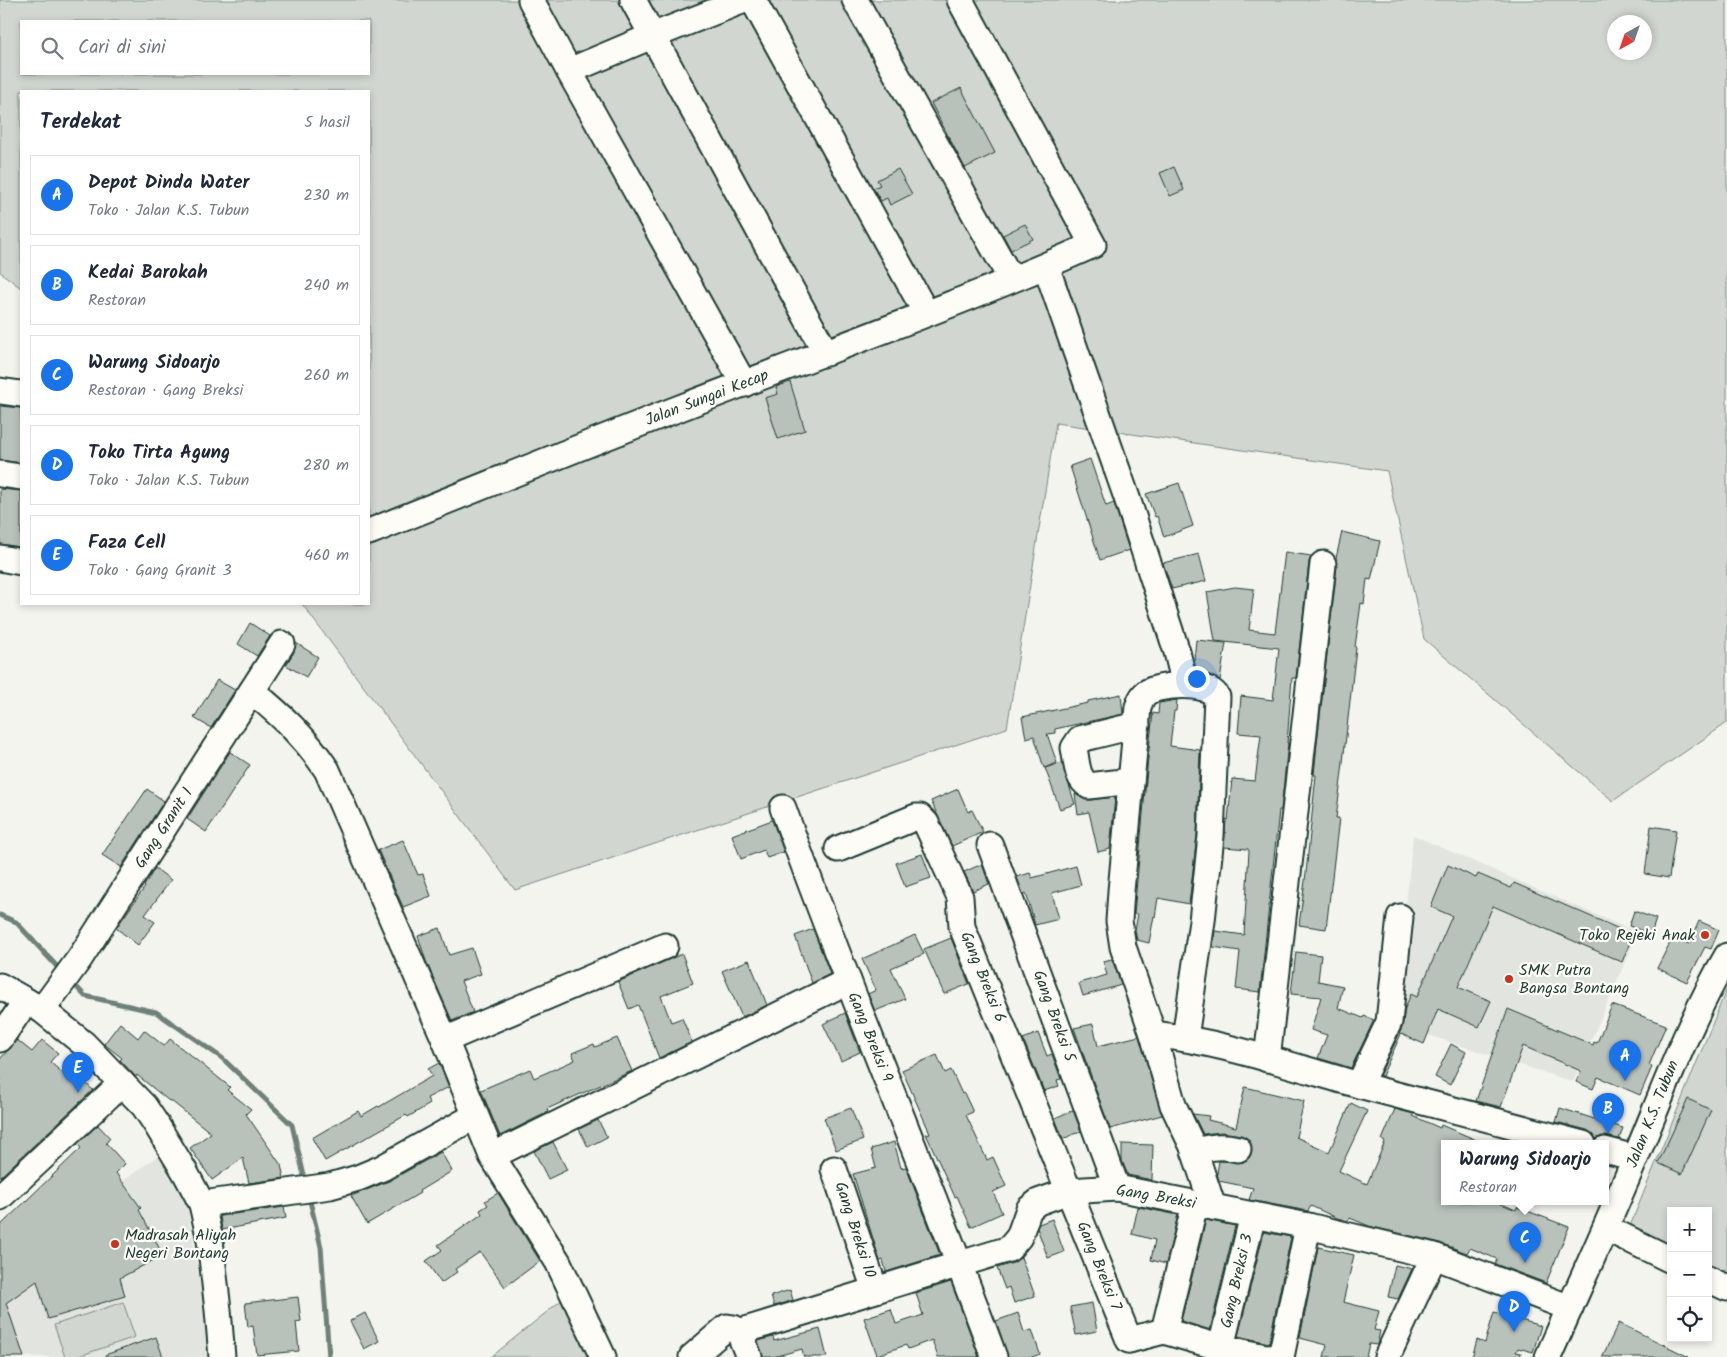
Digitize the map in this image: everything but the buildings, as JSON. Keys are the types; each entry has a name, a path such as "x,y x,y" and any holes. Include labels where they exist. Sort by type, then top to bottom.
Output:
{"street":[{"path":"532,0 569,71 744,384"},
{"path":"633,0 826,354"},
{"path":"569,71 744,0"},
{"path":"753,0 926,313"},
{"path":"855,0 1011,279"},
{"name":"Jalan Sungai Kecap","path":"370,532 744,384 826,354 1046,266 1093,245 960,0"},
{"path":"1046,266 1127,498 1177,652 1185,685"},
{"path":"0,391 20,394"},
{"path":"0,474 20,478"},
{"path":"0,558 20,562"},
{"path":"1268,1059 1324,564"},
{"name":"Gang Granit 1","path":"0,1039 41,1000 80,958 282,644"},
{"path":"1164,1331 1204,1205 1194,1152 1173,1105 1153,1034 1123,947 1118,921 1138,707 1141,698 1156,688 1185,685 1212,690 1217,697 1210,846 1202,921 1185,1038"},
{"path":"252,691 298,731 314,750 327,770 445,1040 492,1156 558,1262 603,1357"},
{"path":"1132,781 1089,786 1080,778 1074,748 1080,739 1137,725"},
{"name":"Gang Breksi 9","path":"783,808 848,981 961,1265 994,1357"},
{"name":"Gang Breksi 6","path":"838,849 916,817 926,823 960,897 962,927 1070,1191"},
{"name":"Gang Breksi 5","path":"990,845 1117,1188"},
{"path":"1359,1085 1389,1022 1400,916"},
{"path":"445,1040 665,946"},
{"name":"Jalan K.S. Tubun","path":"1548,1357 1636,1158 1685,1036 1707,990 1727,956"},
{"path":"492,1156 848,981"},
{"path":"0,986 41,1000 144,1106 186,1172 202,1204 210,1240 222,1357"},
{"path":"1153,1034 1185,1038 1268,1059 1568,1140"},
{"path":"0,1196 122,1083"},
{"path":"202,1204 330,1186 358,1178 382,1168 475,1116"},
{"path":"1194,1152 1213,1146 1238,1149"},
{"path":"1609,1151 1636,1158"},
{"name":"Gang Breksi 10","path":"834,1169 874,1290"},
{"name":"Gang Breksi","path":"692,1357 727,1327 734,1328 739,1332 1009,1249 1019,1237 1026,1213 1033,1205 1070,1191 1117,1188 1308,1226 1434,1256 1570,1308"},
{"name":"Gang Breksi 7","path":"1070,1191 1126,1349"},
{"name":"Gang Breksi 3","path":"1215,1350 1252,1215"},
{"path":"1281,1357 1308,1226"},
{"path":"1606,1228 1667,1258"},
{"path":"1387,1357 1434,1256"},
{"path":"1712,1281 1727,1288"},
{"path":"1126,1349 1164,1331 1215,1350 1265,1357"},
{"path":"739,1332 749,1357"}],"shaded area":[{"path":"0,0 1727,0 1727,723 1613,801 1424,639 1387,471 1056,423 1007,728 515,890 303,605 370,605 370,90 20,90 20,287 0,272"},
{"name":"SMK Putra Bangsa Bontang","path":"1413,835 1638,933 1573,1082 1394,1024"},
{"path":"1727,988 1727,1275 1712,1269 1712,1207 1667,1207 1667,1248 1628,1231"},
{"name":"Madrasah Aliyah Negeri Bontang","path":"164,1151 184,1187 204,1303 210,1357 0,1357 0,1271"},
{"path":"569,1294 597,1357 491,1357"},
{"path":"123,1302 135,1337 76,1357 65,1357 54,1325"}],"waterway":[{"path":"0,915 16,922 61,971"},
{"path":"72,982 85,996 156,1012 222,1058 292,1125 306,1184"},
{"path":"309,1197 321,1247 329,1357"}],"place":[{"name":"Toko Rejeki Anak","path":"1705,935"},
{"name":"SMK Putra Bangsa Bontang","path":"1509,979"},
{"name":"Depot Dinda Water","path":"1625,1081"},
{"name":"Faza Cell","path":"78,1093"},
{"name":"Kedai Barokah","path":"1608,1134"},
{"name":"Madrasah Aliyah Negeri Bontang","path":"115,1244"},
{"name":"Warung Sidoarjo","path":"1525,1263"},
{"name":"Toko Tirta Agung","path":"1514,1332"}]}
